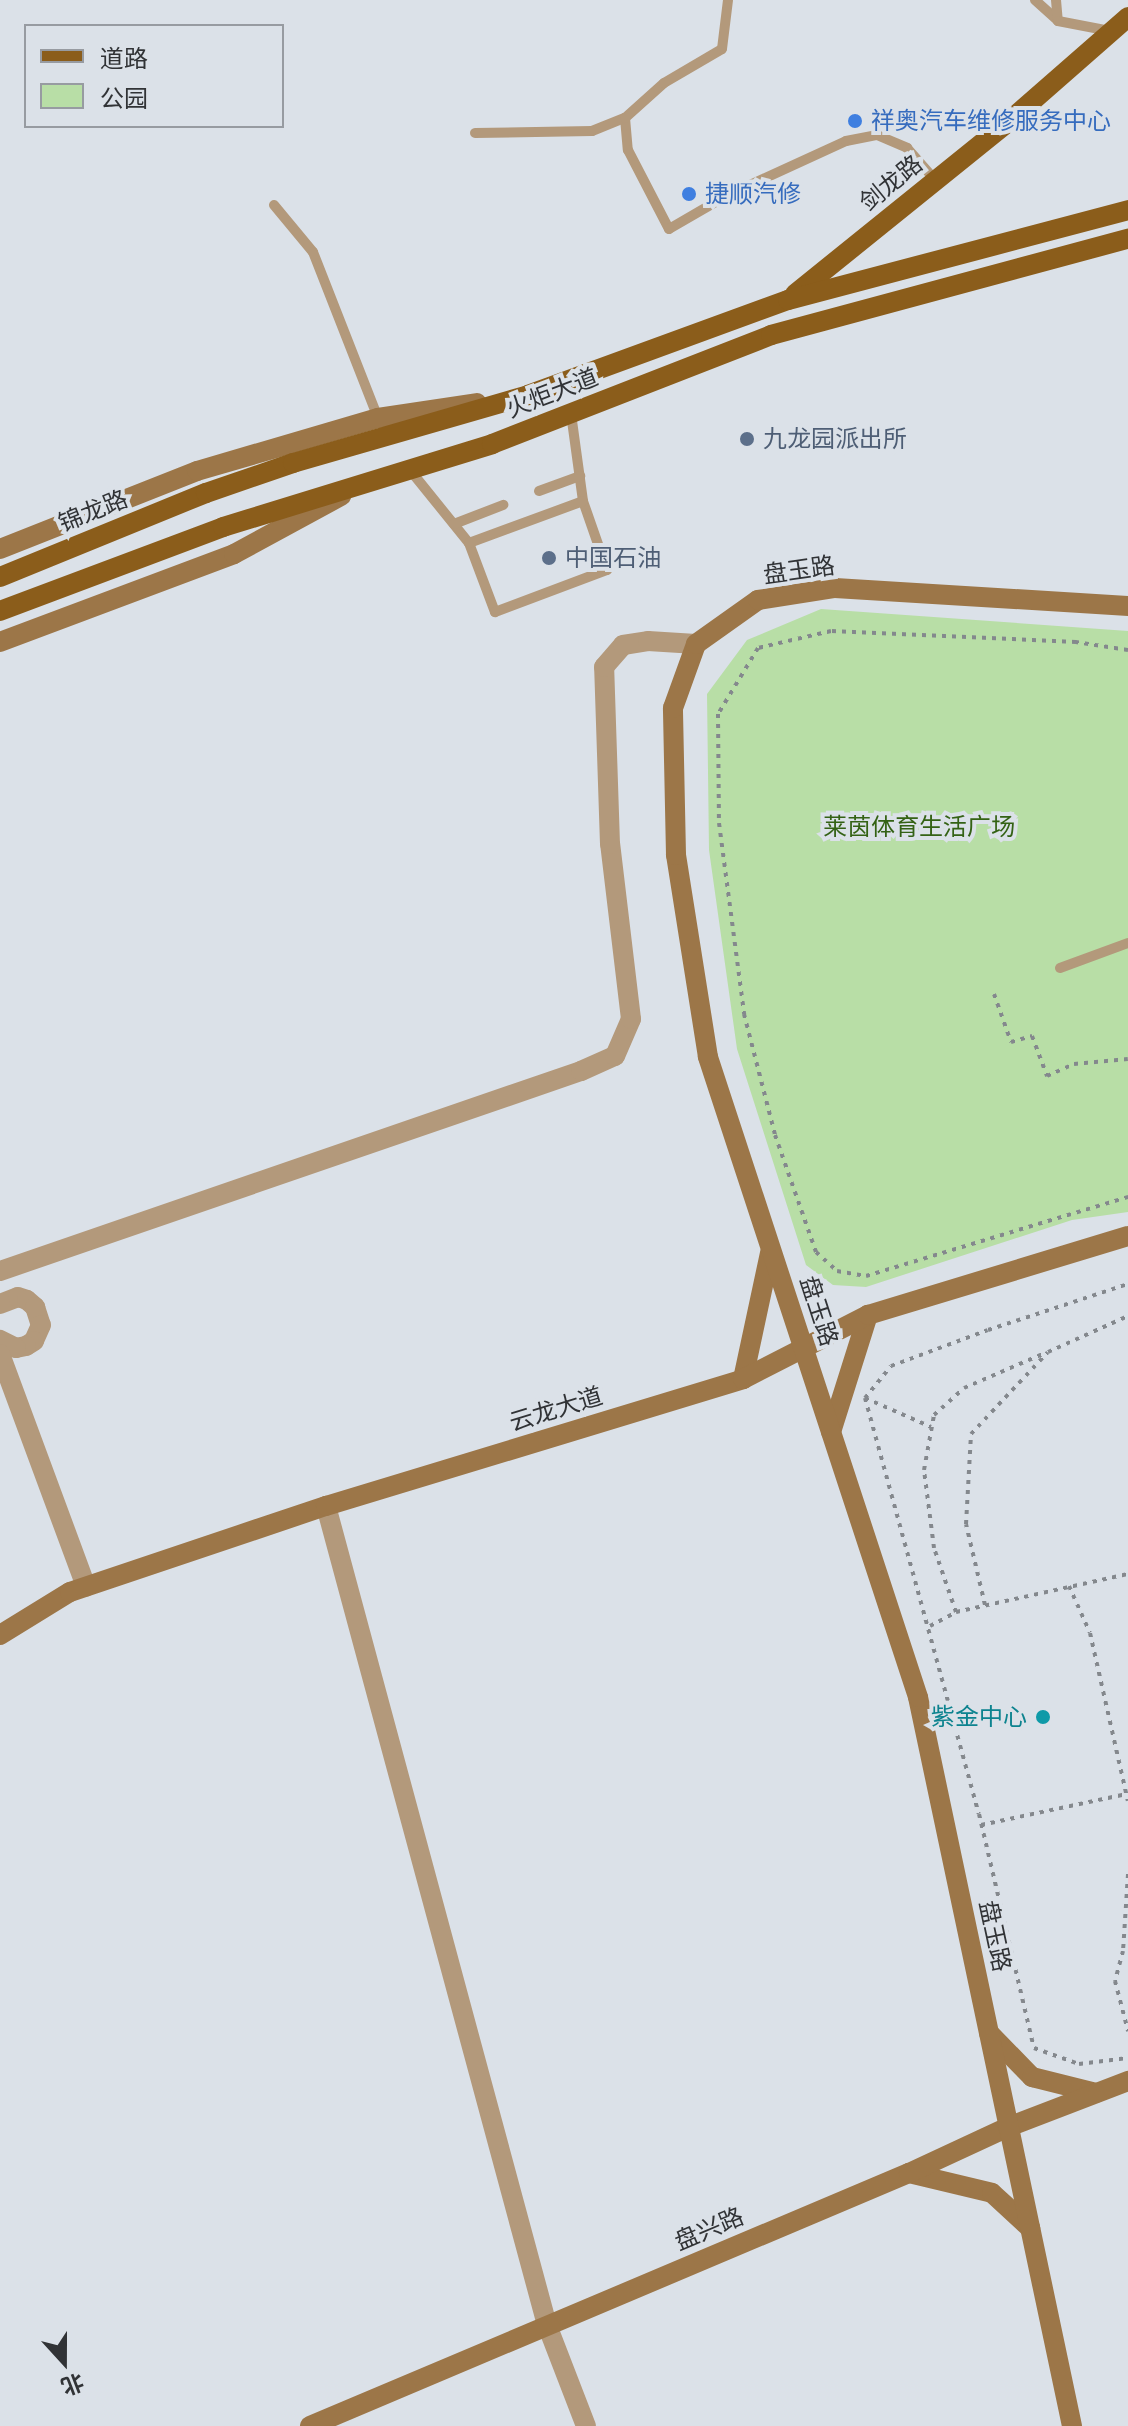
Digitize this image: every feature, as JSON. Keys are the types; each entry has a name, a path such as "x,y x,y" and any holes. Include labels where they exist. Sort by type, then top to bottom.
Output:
{"main road":[{"name":"剑龙路","path":"771,335 788,300 936,181 1128,17"},
{"name":"火炬大道","path":"206,493 293,463 528,395 788,300 1128,210"},
{"name":"火炬大道","path":"0,611 223,527 410,470 571,413 771,335 1128,239"},
{"name":"锦龙路","path":"0,577 206,493"}],"street":[{"path":"0,549 197,471 378,418 528,395"},
{"path":"0,642 234,554 366,483"},
{"name":"盘玉路","path":"1072,2426 918,1697 708,1057 676,855 673,708 696,644 758,600 835,588 1128,606"},
{"path":"0,1271 566,1076 615,1056 631,1019 610,844 604,667 623,645 648,641 696,644"},
{"name":"云龙大道","path":"0,1635 70,1592 326,1506 743,1379 868,1315 1128,1236"},
{"path":"743,1379 771,1249"},
{"path":"0,1304 18,1297 27,1300 35,1307 41,1325 34,1341 26,1346 16,1348 0,1340"},
{"path":"831,1432 868,1315"},
{"path":"0,1354 86,1587"},
{"path":"326,1506 547,2325 586,2426"},
{"path":"989,2033 1032,2077 1096,2093"},
{"name":"盘兴路","path":"310,2426 909,2173 1008,2127 1128,2081"},
{"path":"909,2173 992,2193 1030,2228"}],"lane":[{"path":"475,133 592,131 625,118 664,83 722,49 728,0"},
{"path":"1035,0 1058,21 1112,32"},
{"path":"1056,0 1058,21"},
{"path":"625,118 628,150 669,229 726,196 846,141 877,135 907,148 936,181"},
{"path":"274,205 313,252 378,418"},
{"path":"410,470 469,543 495,612 607,570 583,501 571,413"},
{"path":"539,491 580,476"},
{"path":"469,543 583,501"},
{"path":"454,524 503,505"},
{"path":"1060,968 1128,943"}],"path":[{"path":"1128,650 1076,642 831,631 758,648 718,714 719,823 744,1014 775,1135 816,1252 837,1271 866,1276 1128,1197"},
{"path":"994,994 1011,1042 1032,1036 1047,1076 1074,1064 1128,1059"},
{"path":"865,1398 891,1366 1128,1284"},
{"path":"956,1612 934,1548 924,1470 934,1415 964,1388 1128,1316"},
{"path":"985,1605 966,1524 971,1434 1048,1352"},
{"path":"865,1398 931,1427"},
{"path":"865,1398 981,1825 1034,2048 1079,2064 1128,2058"},
{"path":"929,1626 956,1612 1128,1574"},
{"path":"1069,1586 1090,1633 1128,1801"},
{"path":"981,1825 1127,1794"},
{"path":"1128,1874 1123,1951 1115,1981 1128,2031"}],"green space":[{"name":"莱茵体育生活广场","path":"821,609 1128,631 1128,1212 1072,1220 866,1287 833,1285 806,1265 737,1049 709,850 707,694 747,640"}],"place":[{"name":"祥奥汽车维修服务中心","path":"855,121"},
{"name":"捷顺汽修","path":"689,194"},
{"name":"九龙园派出所","path":"747,439"},
{"name":"中国石油","path":"549,558"},
{"name":"紫金中心","path":"1043,1717"}]}
